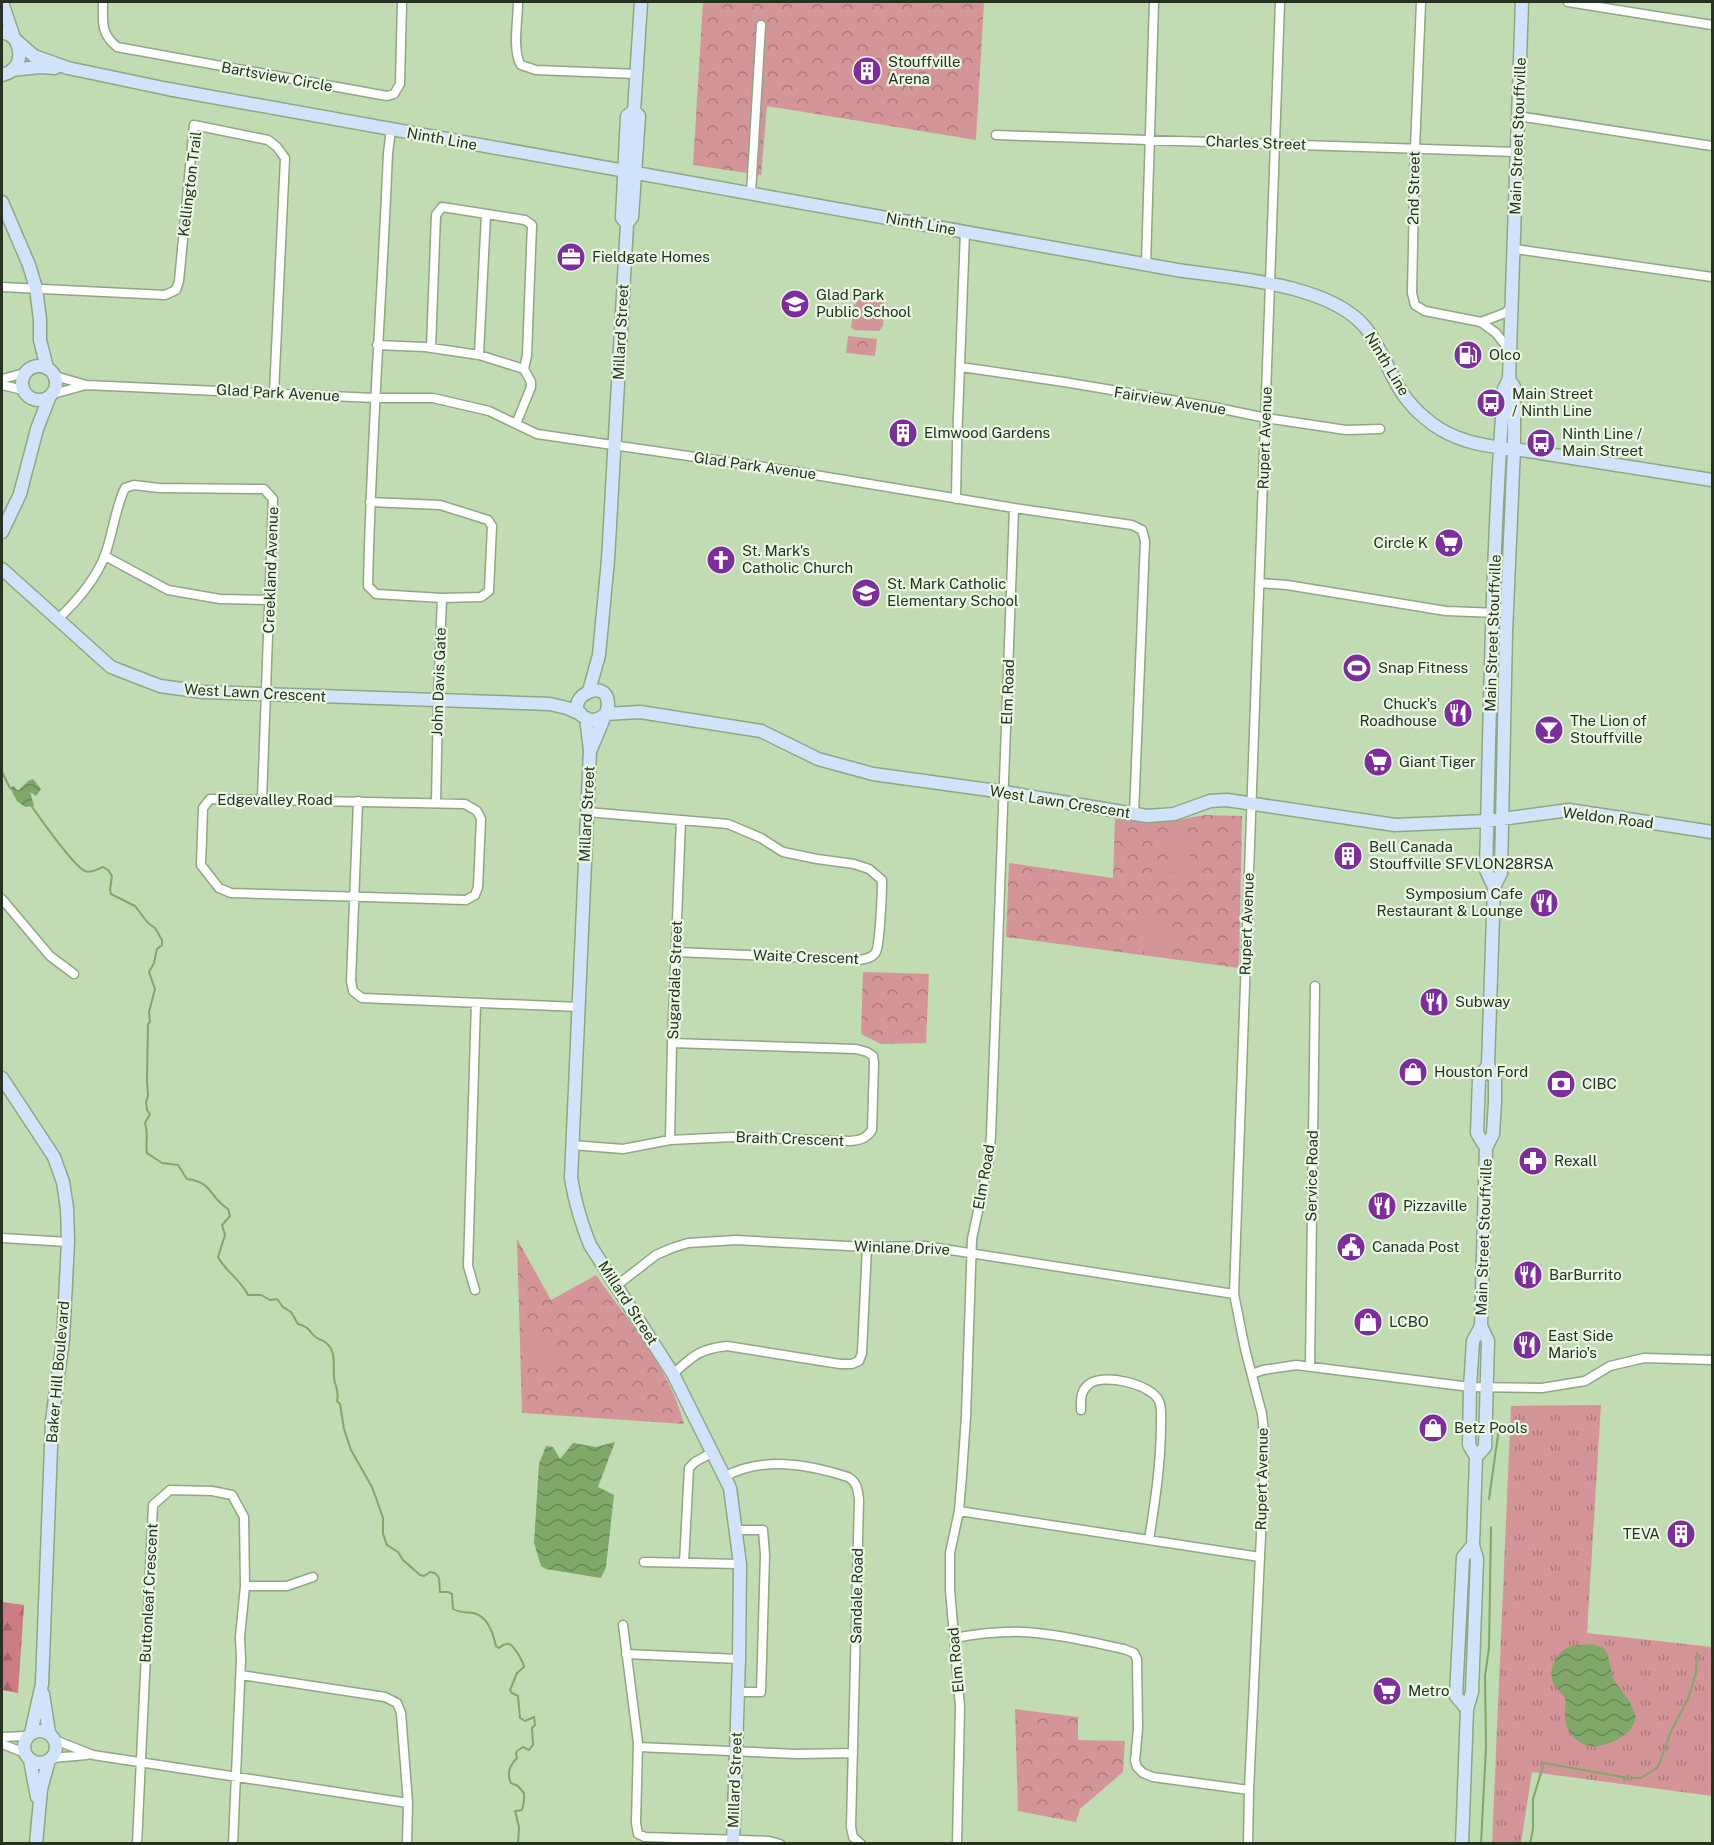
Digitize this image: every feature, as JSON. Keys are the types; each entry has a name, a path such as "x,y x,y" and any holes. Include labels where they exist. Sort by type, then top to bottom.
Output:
{"street":[{"name":"Bartsview Circle","path":"103,2 104,31 107,39 117,47 387,96 394,94 400,84 402,2"},
{"path":"518,2 517,60 520,65 536,69 637,74"},
{"name":"Millard Street","path":"605,696 599,655 608,560 627,224 632,217 631,171 639,116 634,111 641,2"},
{"path":"1146,264 1154,2"},
{"name":"Rupert Avenue","path":"1248,1844 1264,1434 1262,1414 1234,1294 1280,2"},
{"name":"2nd Street","path":"1421,2 1412,293 1415,305 1425,311 1481,322"},
{"name":"Main Street Stouffville","path":"1462,1844 1467,1709 1473,1681 1477,1559 1473,1545 1476,1457 1470,1445 1470,1387 1473,1341 1481,1326 1486,1148 1493,1134 1495,1102 1495,1080 1488,1065 1494,887 1486,870 1493,612 1499,448 1504,388 1509,379 1522,2"},
{"path":"1568,2 1713,25"},
{"path":"2,6 20,49 20,58 16,67 8,72 2,84"},
{"path":"751,193 760,25"},
{"name":"Ninth Line","path":"2,32 34,57 68,68 223,100 280,108 391,130 1297,290 1324,298 1349,312 1365,328 1385,358 1394,380 1414,407 1440,428 1463,440 1489,447 1713,480"},
{"name":"Ninth Line","path":"8,72 39,67 68,68"},
{"path":"1518,116 1713,146"},
{"name":"Kellington Trail","path":"36,288 165,295 176,290 179,281 194,125 268,140 277,147 285,159 274,393"},
{"path":"370,502 440,505 488,520 492,526 489,591 482,597 442,598 376,594 368,586 370,502 377,345 391,130"},
{"name":"Charles Street","path":"996,135 1516,152"},
{"path":"2,202 29,265 36,288 40,340 51,372 57,382 37,429 20,494 2,532"},
{"path":"431,348 436,215 442,207 525,220 532,225 527,356 524,369 531,382 531,387 516,424"},
{"path":"479,355 486,214"},
{"path":"956,499 965,232"},
{"path":"1515,249 1713,278"},
{"path":"2,287 36,288"},
{"path":"1481,322 1505,313 1512,307"},
{"path":"1481,322 1496,333 1510,352"},
{"path":"37,429 22,381 40,340"},
{"path":"377,345 431,348 479,355 524,369"},
{"path":"2,379 35,366 51,372"},
{"name":"Fairview Avenue","path":"961,368 1064,382 1346,430 1380,429"},
{"name":"Glad Park Avenue","path":"51,372 86,385 375,398 433,398 489,411 537,434 1132,525 1142,530 1145,541 1134,814"},
{"name":"Main Street Stouffville","path":"1494,887 1502,873 1507,614 1515,387 1509,379"},
{"path":"2,385 39,401 51,396"},
{"name":"Glad Park Avenue","path":"51,396 86,385"},
{"name":"Creekland Avenue","path":"58,619 80,595 105,556 125,488 134,485 159,488 264,489 273,499 262,800"},
{"name":"Elm Road","path":"957,1844 960,1707 950,1568 952,1540 958,1511 966,1416 972,1239 989,1160 991,1135 1014,508"},
{"path":"105,556 168,590 220,599 270,600"},
{"name":"West Lawn Crescent","path":"2,569 111,667 160,686 203,692 266,695 550,704 567,708 584,716"},
{"path":"1260,583 1287,585 1446,611 1507,614"},
{"name":"John Davis Gate","path":"436,803 442,598"},
{"name":"Millard Street","path":"586,692 599,655"},
{"path":"599,691 605,696 608,707 604,715 595,720 584,716 578,706 586,692 599,691"},
{"name":"West Lawn Crescent","path":"550,704 586,692"},
{"name":"West Lawn Crescent","path":"605,696 640,712"},
{"name":"West Lawn Crescent","path":"604,715 640,712 761,731 818,759 873,774 1004,792 1147,816 1174,814 1210,801 1227,800 1395,825 1487,820"},
{"name":"Millard Street","path":"590,750 604,715"},
{"name":"Millard Street","path":"584,716 590,750 571,1178 581,1224 590,1245 673,1374 730,1488 740,1564 740,1659 733,1842"},
{"name":"Edgevalley Road","path":"354,896 231,893 219,888 201,864 203,808 210,799 358,801"},
{"path":"354,896 466,900 475,895 478,887 481,819 477,811 465,804 358,801 354,896 351,981 353,991 362,998 579,1007"},
{"name":"Weldon Road","path":"1487,820 1569,810 1713,832"},
{"name":"Waite Crescent","path":"586,812 728,824 761,838 783,852 862,867 869,869 882,880 878,941 876,952 869,958 859,960 676,952"},
{"name":"Sugardale Street","path":"670,1140 681,820"},
{"path":"2,899 50,956 74,974"},
{"name":"Service Road","path":"1310,1366 1315,986"},
{"path":"475,1290 468,1266 476,1003"},
{"name":"Braith Crescent","path":"572,1145 624,1149 670,1140 732,1137 850,1141 863,1139 872,1130 874,1062 873,1056 867,1052 856,1049 672,1043"},
{"name":"Baker Hill Boulevard","path":"2,1078 57,1163 66,1195 68,1242 63,1340 52,1420 42,1684 29,1734"},
{"path":"2,1238 68,1242"},
{"name":"Winlane Drive","path":"616,1286 656,1255 688,1243 736,1240 867,1246 924,1246 1234,1294"},
{"path":"673,1374 697,1353 709,1347 726,1346 840,1364 852,1364 859,1361 862,1353 867,1246"},
{"name":"Main Street Stouffville","path":"1476,1457 1485,1447 1488,1341 1481,1326"},
{"path":"1252,1374 1296,1365 1470,1387 1542,1388 1586,1381 1610,1366 1644,1358 1713,1360"},
{"path":"1081,1410 1082,1393 1089,1383 1100,1379 1137,1384 1153,1393 1159,1401 1160,1454 1149,1540"},
{"path":"684,1563 689,1468 713,1452"},
{"name":"Sandale Road","path":"724,1478 756,1465 788,1464 839,1474 852,1479 856,1485 859,1500 851,1831 861,1844"},
{"name":"Buttonleaf Crescent","path":"141,1762 153,1505 170,1490 212,1491 232,1496 244,1517 245,1586 240,1637 241,1675 232,1844"},
{"path":"958,1511 1260,1557"},
{"path":"736,1530 763,1530 765,1555 761,1692 738,1692"},
{"path":"644,1562 740,1564"},
{"path":"245,1586 287,1586 313,1577"},
{"path":"623,1625 638,1747 636,1823 638,1834 645,1837 777,1842 780,1844"},
{"path":"954,1638 1024,1632 1125,1648 1134,1653 1137,1659 1138,1717 1135,1761 1137,1767 1143,1773 1153,1777 1249,1790"},
{"path":"626,1654 740,1659"},
{"path":"241,1675 385,1697 398,1705 401,1713 408,1803 407,1844"},
{"name":"Baker Hill Boulevard","path":"42,1684 52,1736"},
{"path":"2,1737 29,1734 40,1730 93,1755"},
{"path":"29,1734 24,1744 38,1807"},
{"path":"36,1844 41,1789 56,1749 52,1736"},
{"path":"2,1744 39,1763 51,1759 93,1755 408,1803"},
{"path":"638,1747 797,1754 853,1753"},
{"path":"137,1844 141,1762"}],"green space":[{"path":"703,2 984,2 976,140 767,106 761,175 693,165"},
{"path":"860,299 884,301 883,326 879,331 851,328 854,305"},
{"path":"848,336 877,339 875,356 846,353"},
{"path":"1205,815 1242,816 1239,968 1006,937 1009,863 1113,878 1115,819 1166,822"},
{"path":"1169,840 1191,841 1189,873 1167,872"},
{"path":"1158,916 1168,919 1176,930 1175,945 1168,953 1163,954 1150,953 1135,946 1139,926 1146,917"},
{"path":"863,972 929,974 926,1043 881,1044 861,1034"},
{"path":"517,1239 551,1300 596,1275 647,1346 669,1384 684,1424 522,1413"},
{"path":"525,1331 555,1332 553,1369 524,1368"},
{"path":"1601,1405 1587,1633 1712,1647 1712,1796 1532,1772 1521,1843 1492,1844 1511,1406"},
{"path":"2,1602 24,1605 18,1693 2,1690"},
{"path":"1015,1709 1078,1717 1078,1740 1125,1741 1123,1772 1080,1809 1076,1822 1018,1811"}],"water":[{"path":"33,779 41,789 36,796 30,792 34,806 25,807 17,801 10,788 14,786 19,790"},
{"path":"615,1442 598,1487 614,1495 606,1567 601,1578 546,1569 541,1566 534,1543 539,1464 546,1446 553,1447 560,1459 573,1443 596,1447"},
{"path":"1592,1644 1604,1648 1608,1655 1613,1679 1630,1702 1636,1717 1629,1731 1623,1736 1609,1743 1589,1746 1577,1741 1568,1729 1565,1721 1565,1698 1554,1684 1551,1671 1562,1651 1572,1646"}],"waterway":[{"path":"2,772 10,788"},
{"path":"32,807 65,852 80,867 87,872 103,867 108,870 112,876 111,894 135,906 148,923 155,928 162,940 162,945 157,949 149,972 155,989 148,1024 148,1096 146,1102 150,1114 145,1123 147,1153 162,1163 178,1165 187,1179 202,1183 228,1209 230,1216 222,1225 225,1235 218,1257 248,1295 261,1295 270,1300 277,1299 291,1312 298,1324 308,1328 314,1336 329,1346 333,1356 337,1401 340,1404 344,1429 351,1450 372,1487 383,1518 383,1534 387,1545 398,1552 403,1560 420,1575 435,1573 439,1578 440,1592 452,1594 453,1609 474,1613 483,1618 496,1646 499,1648 507,1644 511,1645 522,1661 524,1667 517,1673 510,1690 518,1696 520,1718 525,1721 534,1717 535,1725 532,1728 533,1745 529,1750 523,1747 517,1751 517,1758 509,1772 511,1783 518,1786 524,1793 522,1810 515,1811 519,1827 518,1844"},
{"path":"1489,1499 1499,1428"},
{"path":"1481,1844 1486,1747 1485,1676 1489,1648 1491,1527"},
{"path":"1530,1844 1533,1829 1533,1799 1544,1763 1628,1778 1641,1778 1658,1767 1671,1731 1688,1699 1696,1673 1697,1653"}],"place":[{"name":"Stouffville Arena","path":"867,71"},
{"name":"Fieldgate Homes","path":"571,257"},
{"name":"Glad Park Public School","path":"795,304"},
{"name":"Olco","path":"1468,355"},
{"name":"Main Street / Ninth Line","path":"1491,403"},
{"name":"Elmwood Gardens","path":"903,433"},
{"name":"Ninth Line / Main Street","path":"1541,443"},
{"name":"Circle K","path":"1449,543"},
{"name":"St. Mark's Catholic Church","path":"721,560"},
{"name":"St. Mark Catholic Elementary School","path":"866,593"},
{"name":"Snap Fitness","path":"1357,668"},
{"name":"Chuck's Roadhouse","path":"1458,713"},
{"name":"The Lion of Stouffville","path":"1549,730"},
{"name":"Giant Tiger","path":"1378,762"},
{"name":"Bell Canada Stouffville SFVLON28RSA","path":"1348,856"},
{"name":"Symposium Cafe Restaurant & Lounge","path":"1544,903"},
{"name":"Subway","path":"1434,1002"},
{"name":"Houston Ford","path":"1413,1072"},
{"name":"CIBC","path":"1561,1084"},
{"name":"Rexall","path":"1533,1161"},
{"name":"Pizzaville","path":"1382,1206"},
{"name":"Canada Post","path":"1351,1247"},
{"name":"BarBurrito","path":"1528,1275"},
{"name":"LCBO","path":"1368,1322"},
{"name":"East Side Mario's","path":"1527,1345"},
{"name":"Betz Pools","path":"1433,1428"},
{"name":"TEVA","path":"1681,1534"},
{"name":"Metro","path":"1387,1691"}]}
